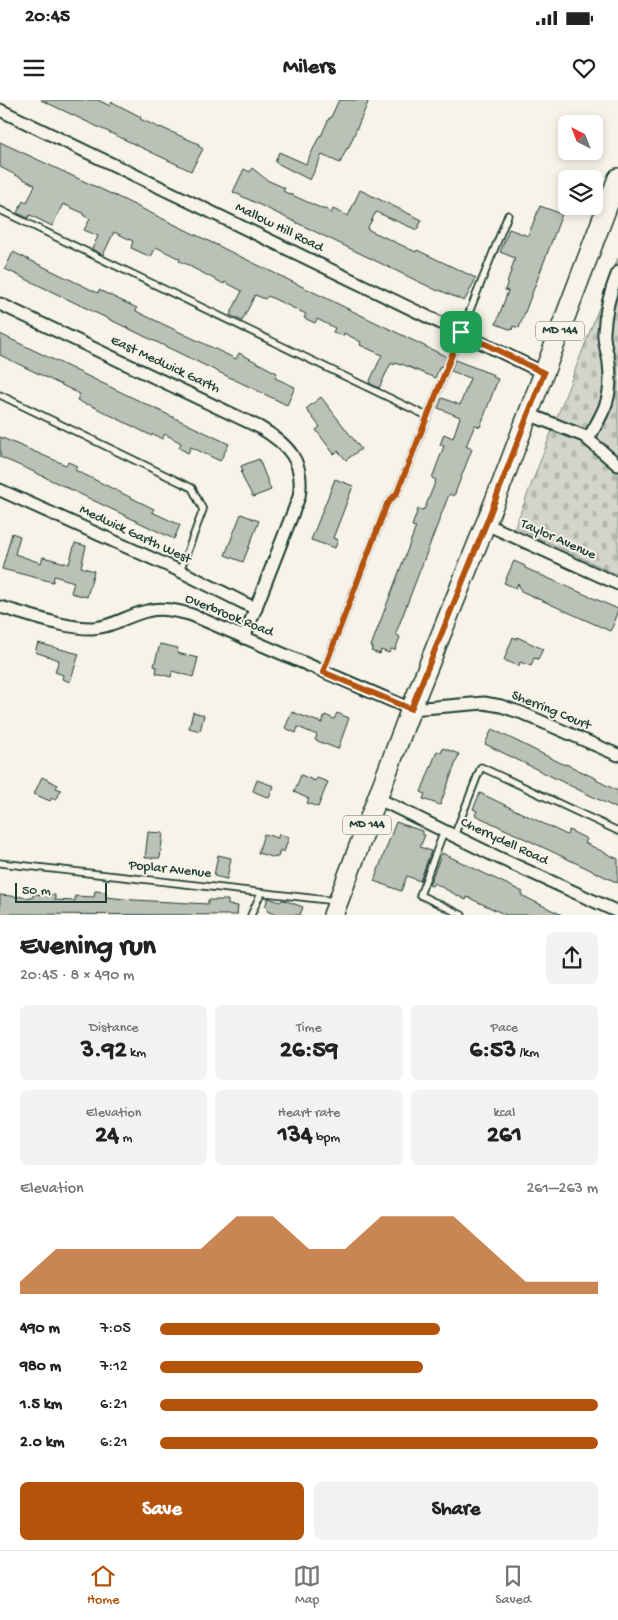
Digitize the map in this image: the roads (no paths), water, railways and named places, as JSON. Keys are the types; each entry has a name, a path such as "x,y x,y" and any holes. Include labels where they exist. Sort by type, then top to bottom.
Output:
{"main road":[{"name":"MD 144","path":"335,908 411,709 486,524 618,178"}],"street":[{"name":"Mallow Hill Road","path":"0,110 544,373"},
{"path":"588,439 603,414 608,400 610,388 609,361 603,335 609,297 618,272"},
{"name":"East Medwick Garth","path":"0,304 259,426 286,447 295,460 300,472 299,497 256,609"},
{"path":"528,414 571,430 588,439 618,465"},
{"name":"Medwick Garth West","path":"0,490 180,572 256,609"},
{"name":"Taylor Avenue","path":"486,524 618,584"},
{"name":"Overbrook Road","path":"0,607 78,628 108,626 147,611 177,610 411,709"},
{"path":"244,638 256,609"},
{"name":"Sherring Court","path":"411,709 484,703 501,706 522,713 618,755"},
{"name":"Cherrydell Road","path":"377,798 618,912"}],"lane":[{"path":"0,210 427,416"},
{"path":"323,672 387,504 397,493 508,215"},
{"path":"0,395 192,488 203,510 180,572"},
{"path":"462,915 420,895 481,767 618,831"},
{"name":"Poplar Avenue","path":"0,863 261,893 335,908"},
{"path":"251,915 261,893"}]}
